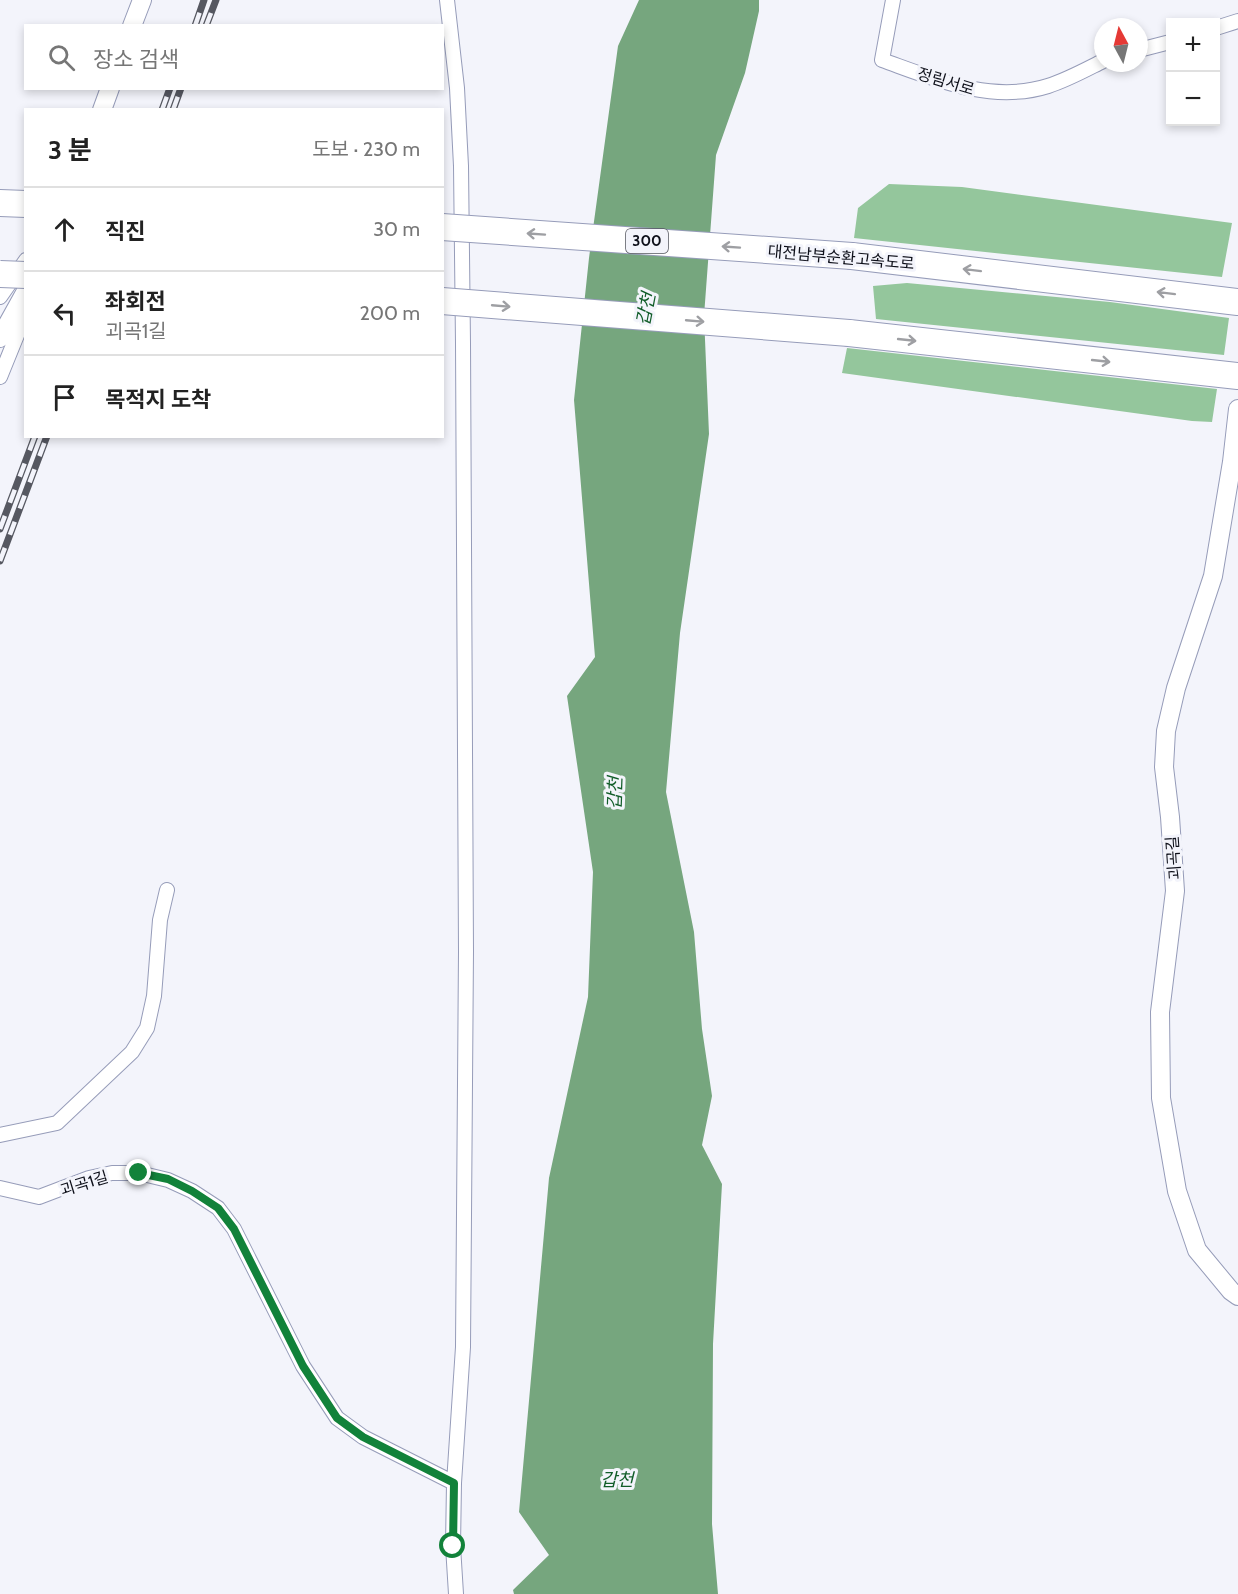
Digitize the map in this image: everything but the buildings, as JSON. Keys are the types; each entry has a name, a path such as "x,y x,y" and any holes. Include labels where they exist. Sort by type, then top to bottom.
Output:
{"highway":[{"path":"0,203 24,204"},
{"name":"대전남부순환고속도로","path":"444,227 852,256 1231,301"},
{"path":"0,274 24,275"},
{"path":"444,301 849,333 1228,375"}],"street":[{"path":"133,24 142,0"},
{"path":"447,0 457,88 461,166 466,951 463,1347 454,1483 453,1546 456,1594"},
{"name":"정림서로","path":"893,0 882,60 928,77 981,92 1018,92 1047,86 1094,65"},
{"path":"1220,26 1238,21"},
{"path":"1148,48 1166,43"},
{"path":"103,108 109,90"},
{"path":"0,297 24,263"},
{"path":"0,338 24,295"},
{"path":"0,376 24,318"},
{"name":"괴곡길","path":"1238,409 1232,462 1213,576 1176,688 1166,731 1164,767 1175,891 1160,1012 1161,1098 1177,1191 1197,1250 1238,1296"},
{"path":"0,1135 57,1123 132,1052 147,1028 154,996 160,920 167,890"},
{"name":"괴곡1길","path":"0,1188 39,1197 89,1178 112,1173 139,1173 168,1179 192,1191 218,1208 234,1229 303,1366 337,1418 363,1437 454,1483"}],"shaded area":[{"path":"889,184 962,187 1232,223 1222,277 854,238 858,208"},
{"path":"907,283 1110,302 1229,318 1224,355 876,319 873,286"},
{"path":"847,348 1217,389 1212,422 842,373"}],"water":[{"name":"갑천","path":"639,0 759,0 759,11 745,73 716,155 704,316 709,434 680,633 666,792 694,932 702,1029 712,1096 702,1145 722,1184 713,1344 712,1524 718,1594 514,1594 513,1590 549,1555 519,1512 549,1178 588,997 593,872 567,696 595,657 574,400 589,258 618,46"}],"railway":[{"path":"196,24 204,0"},
{"path":"207,24 216,0"},
{"path":"163,108 169,90"},
{"path":"174,108 180,90"},
{"path":"0,529 34,438"},
{"path":"0,561 46,438"}],"route":[{"path":"139,1173 168,1179 218,1208 234,1229 303,1366 337,1418 363,1437 454,1483 453,1546"}]}
